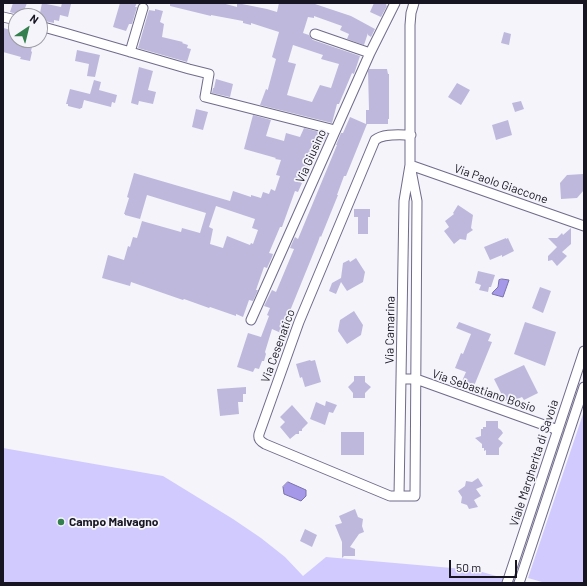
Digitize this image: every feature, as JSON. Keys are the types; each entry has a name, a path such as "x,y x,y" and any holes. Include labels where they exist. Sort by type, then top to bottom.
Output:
{"street":[{"name":"Via Giusino","path":"251,320 335,130 370,53 395,3"},
{"name":"Via Camarina","path":"399,496 404,201 410,165 410,25 414,3"},
{"path":"130,52 143,8"},
{"path":"48,28 209,74 205,97 335,130"},
{"path":"315,34 370,53"},
{"name":"Via Cesenatico","path":"410,135 383,136 375,140 299,322 258,438 265,444 390,496 415,496"},
{"name":"Via Camarina","path":"410,165 417,201 415,496"},
{"name":"Via Paolo Giaccone","path":"410,165 584,226"},
{"name":"Viale Margherita di Savoia","path":"507,583 584,351"},
{"name":"Via Sebastiano Bosio","path":"401,379 416,379 558,430"},
{"name":"Viale Margherita di Savoia","path":"520,583 584,387"}],"shaded area":[{"path":"499,280 509,280 503,297 492,294 498,287"},
{"path":"584,411 584,583 542,583 528,578"},
{"path":"3,448 163,476 261,538 285,557 303,576 326,557 475,570 521,583 3,583"},
{"path":"288,482 306,490 306,496 301,501 284,494 283,487"}],"building":[{"path":"13,3 27,3 25,8 11,8"},
{"path":"42,3 61,7 62,3 71,4 68,17 60,15 59,21 54,20 54,23 48,22 48,8 41,8"},
{"path":"120,3 137,3 132,24 129,24 126,31 113,27"},
{"path":"170,3 222,3 237,7 237,3 277,12 279,3 312,3 351,16 375,29 371,37 368,33 364,45 347,39 349,34 340,30 342,26 314,16 314,18 308,17 303,33 309,35 313,40 360,56 354,74 352,73 339,104 337,104 332,123 260,105 266,89 268,90 276,59 272,57 279,32 251,23 251,25 243,23 243,21 211,16 170,6","holes":["293,45 323,55 321,59 339,64 331,88 320,85 312,102 287,95 296,64 288,62"]},
{"path":"374,3 387,3 381,17 370,12"},
{"path":"155,9 163,11 160,22 164,24 162,37 183,42 182,43 188,45 187,48 191,49 187,62 138,48 149,10 155,11"},
{"path":"3,28 8,29 8,48 32,48 30,61 20,59 21,57 3,52"},
{"path":"504,32 511,34 509,45 501,43"},
{"path":"77,50 100,55 95,77 87,76 89,64 75,61"},
{"path":"139,67 153,71 148,90 156,92 153,104 139,101 138,105 131,103"},
{"path":"369,69 387,69 389,74 388,124 367,124 346,176 344,176 338,195 281,333 272,329 265,352 266,354 264,361 262,361 259,369 255,368 253,372 237,367 248,333 261,337 269,316 267,315 270,308 264,306 272,290 276,292 294,249 290,248 295,237 298,239 341,133 343,133 350,117 366,124 366,110 369,110"},
{"path":"216,79 233,84 230,97 212,93"},
{"path":"94,80 101,82 99,90 117,95 115,103 112,102 111,107 84,100 82,108 80,109 68,106 68,104 66,104 70,89 90,94"},
{"path":"457,83 470,90 461,105 448,97"},
{"path":"521,101 524,109 515,112 512,103"},
{"path":"196,109 208,112 203,130 192,127"},
{"path":"253,115 271,120 266,136 284,141 286,133 300,137 304,128 327,134 324,141 320,139 298,192 295,191 282,227 280,227 269,253 273,254 272,257 267,268 264,267 256,290 258,290 253,301 249,300 243,317 210,307 209,308 184,299 183,300 131,282 130,286 102,278 108,255 124,260 128,246 130,247 133,237 137,238 142,221 181,232 182,228 200,233 206,213 147,195 140,219 125,215 124,214 129,198 127,197 134,173 230,201 233,191 251,197 251,195 261,198 263,192 269,194 271,189 275,191 280,176 276,175 281,160 244,149","holes":["216,206 255,219 252,228 258,230 253,244 251,243 250,245 227,236 223,248 210,244 213,229 209,227"]},
{"path":"508,120 512,135 496,140 492,125"},
{"path":"583,174 584,190 577,198 561,199 560,183 567,175"},
{"path":"458,205 473,215 471,228 473,230 467,234 466,240 460,239 454,244 444,231 449,227 445,221 454,214 453,213"},
{"path":"354,209 370,209 370,217 368,217 368,234 358,234 358,217 354,217"},
{"path":"571,228 571,244 562,252 567,256 557,266 552,260 548,261 548,256 557,247 548,238 557,238"},
{"path":"508,238 514,251 502,257 502,255 490,260 484,247"},
{"path":"356,258 365,272 363,282 347,291 341,282 336,294 329,291 332,283 341,278 343,263 349,260 350,262"},
{"path":"478,271 495,275 488,292 479,290 481,285 475,283"},
{"path":"540,287 551,291 543,313 532,308"},
{"path":"354,311 363,325 361,335 347,344 338,331 340,320"},
{"path":"459,322 491,334 488,341 492,342 474,386 462,381 466,372 455,368 461,353 463,354 471,334 456,328"},
{"path":"525,322 556,332 545,366 514,354"},
{"path":"315,360 321,382 305,387 302,377 300,378 296,364"},
{"path":"524,365 538,393 524,400 522,397 513,401 511,398 505,401 494,379"},
{"path":"354,376 365,376 365,382 371,387 365,393 365,398 353,398 353,393 348,387 354,381"},
{"path":"246,387 246,394 243,394 243,402 238,402 239,414 220,416 217,389"},
{"path":"326,401 337,405 333,413 329,412 325,425 310,419 316,402 325,406"},
{"path":"292,405 308,423 302,431 299,431 299,434 296,434 290,439 280,427 285,422 280,417"},
{"path":"486,421 498,421 498,428 503,433 498,439 503,443 499,448 499,455 486,455 486,450 484,451 482,444 475,438 481,436 481,429 486,427"},
{"path":"341,432 364,432 364,455 341,455"},
{"path":"478,478 483,486 476,489 481,496 474,500 478,507 469,509 467,505 461,503 462,497 458,491 465,486 466,481 472,482"},
{"path":"355,509 358,517 363,519 362,526 364,532 359,534 350,547 355,549 355,556 344,556 342,558 342,542 335,525 342,523 339,516"},
{"path":"305,529 317,535 312,547 300,541"}],"place":[{"name":"Campo Malvagno","path":"61,522"}]}
